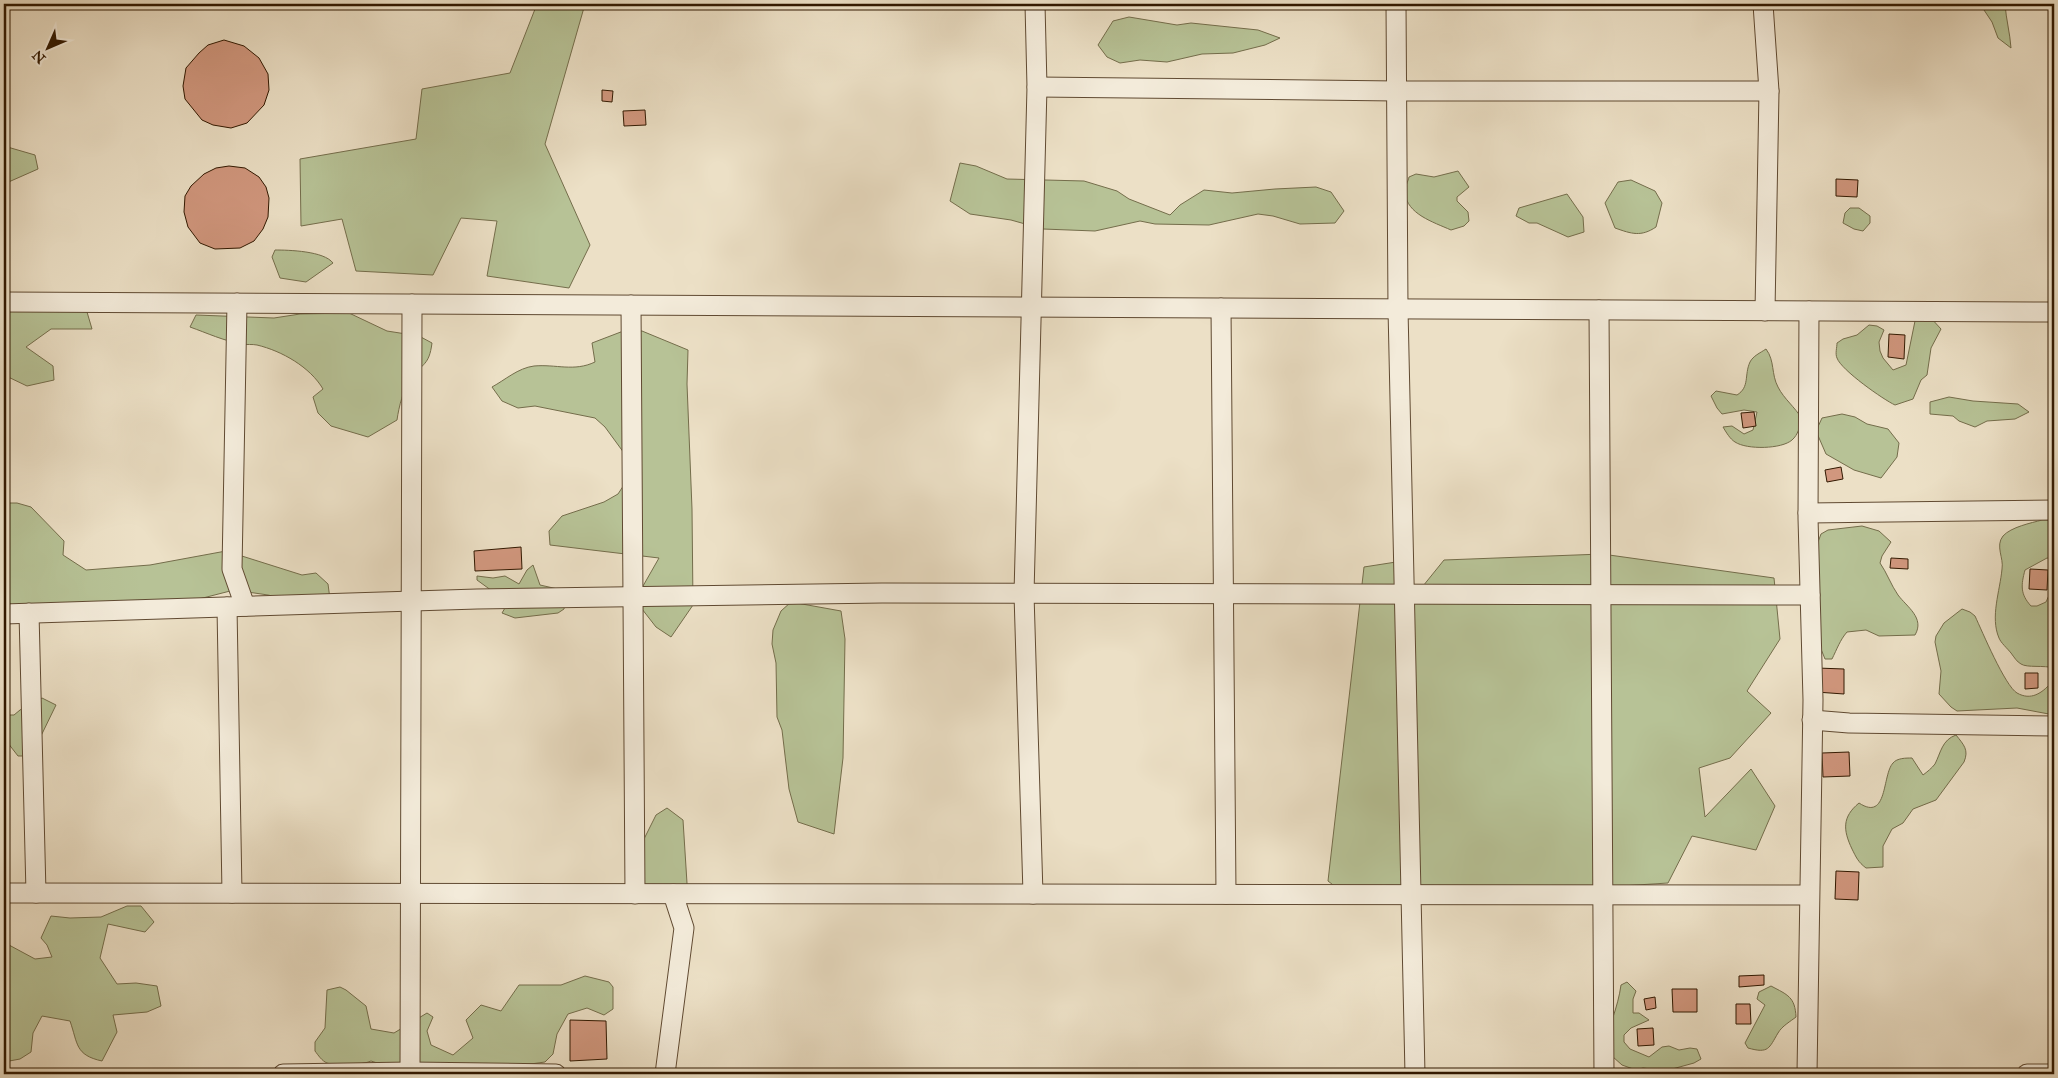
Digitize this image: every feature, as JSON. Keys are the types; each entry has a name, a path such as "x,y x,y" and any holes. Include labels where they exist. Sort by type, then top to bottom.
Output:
{"street":[{"path":"1033,894 1024,594 1037,87 1035,4"},
{"path":"1396,4 1398,309 1415,1074"},
{"path":"1763,4 1769,91 1765,311"},
{"path":"1037,87 1397,91 1769,91"},
{"path":"4,302 2054,312"},
{"path":"232,893 236,606 232,570 237,303"},
{"path":"410,1073 412,304"},
{"path":"632,305 635,894"},
{"path":"1221,308 1226,894"},
{"path":"1600,310 1604,1074"},
{"path":"1807,1074 1812,720 1808,513 1809,311"},
{"path":"1808,513 2054,510"},
{"path":"4,614 633,596 1024,594 1810,595"},
{"path":"29,613 36,893"},
{"path":"1812,720 1849,723 2054,726"},
{"path":"4,893 1809,894"},
{"path":"665,1074 684,928 672,894"},
{"path":"283,1074 556,1074"},
{"path":"2027,1074 2048,1074"}],"green space":[{"path":"537,4 585,4 545,144 590,245 569,288 487,276 497,221 461,218 433,275 356,271 342,219 301,226 300,159 416,139 422,89 510,73"},
{"path":"1980,4 2005,4 2011,48 1998,38 1992,22"},
{"path":"1129,17 1177,25 1191,23 1258,30 1280,38 1265,45 1233,53 1202,54 1167,62 1140,60 1120,63 1107,57 1098,45 1113,21"},
{"path":"4,146 35,155 38,169 4,184"},
{"path":"960,163 976,166 1007,179 1084,181 1117,191 1129,199 1170,215 1180,205 1204,190 1232,193 1316,187 1331,192 1344,211 1335,223 1300,224 1273,216 1258,214 1209,225 1155,224 1140,221 1095,231 1043,229 1011,220 970,214 950,201"},
{"path":"1458,171 1469,187 1457,197 1457,201 1468,212 1469,221 1464,226 1451,230 1429,220 1410,207 1405,193 1409,177 1416,174 1434,177"},
{"path":"1631,180 1655,191 1662,203 1656,227 1646,232 1631,233 1615,228 1605,203 1618,182"},
{"path":"1567,194 1583,217 1584,232 1568,237 1537,223 1529,223 1516,216 1519,208"},
{"path":"1850,208 1859,208 1870,216 1870,223 1863,231 1843,223 1845,213"},
{"path":"275,250 314,254 322,256 333,263 306,282 280,278 272,257"},
{"path":"4,305 87,312 92,329 51,329 26,347 53,366 54,380 27,386 4,375"},
{"path":"349,313 387,331 419,336 432,343 427,360 406,388 397,420 368,437 331,426 318,413 313,397 323,389 311,374 294,361 276,351 257,345 229,341 190,327 196,315 274,318 300,314"},
{"path":"1930,317 1941,329 1931,348 1927,375 1921,380 1913,399 1895,405 1854,377 1837,358 1837,343 1857,335 1869,325 1877,326 1884,330 1879,342 1880,351 1893,370 1906,365 1915,321"},
{"path":"626,330 642,331 688,350 687,384 692,509 693,605 671,637 656,627 635,600 659,558 550,545 549,531 562,516 604,502 618,494 635,468 605,427 595,418 535,406 518,408 502,401 492,387 528,367 580,367 595,362 592,343"},
{"path":"1766,349 1771,358 1774,377 1778,387 1802,419 1796,436 1787,443 1773,447 1740,445 1733,441 1723,427 1732,426 1744,434 1753,430 1757,412 1744,410 1722,414 1711,396 1716,391 1737,395 1741,392 1744,388 1750,362 1755,356"},
{"path":"1949,397 1973,401 2018,404 2029,412 2015,419 1987,421 1975,427 1959,421 1953,416 1930,414 1930,402"},
{"path":"1842,414 1855,417 1867,424 1888,429 1899,443 1897,457 1881,478 1854,470 1826,454 1816,431 1822,418"},
{"path":"4,503 17,503 31,507 64,541 63,555 86,570 150,565 226,551 302,575 316,573 328,584 330,599 295,601 234,590 164,608 4,612"},
{"path":"2042,520 2054,520 2054,559 2047,558 2025,570 2022,589 2031,606 2037,606 2046,602 2054,584 2054,668 2027,666 2020,663 2000,640 1995,621 2002,565 2001,540 2011,530"},
{"path":"1862,526 1879,531 1891,542 1880,563 1898,595 1914,613 1918,629 1915,635 1879,636 1866,630 1847,632 1840,641 1832,659 1825,659 1821,649 1811,561 1821,534 1828,530"},
{"path":"1602,554 1774,578 1780,639 1747,691 1771,713 1730,758 1699,768 1705,817 1751,769 1775,806 1756,850 1692,836 1668,883 1356,903 1328,881 1364,567 1396,562 1406,583 1423,586 1444,560"},
{"path":"533,565 540,585 562,590 567,594 564,609 558,613 515,618 502,613 505,608 499,596 477,580 477,576 493,578 505,576 519,584 527,570"},
{"path":"791,602 841,611 845,639 843,758 834,834 798,822 789,789 782,730 777,717 776,663 772,644 773,630 781,611"},
{"path":"1962,609 1975,616 2000,670 2017,693 2032,696 2040,693 2051,683 2054,685 2054,715 2017,708 1957,711 1939,694 1941,671 1935,642 1936,636 1944,623"},
{"path":"42,698 56,705 39,740 26,756 18,756 4,738 4,715 14,715"},
{"path":"1956,735 1965,748 1964,762 1936,800 1913,809 1903,823 1892,829 1883,846 1883,867 1866,868 1856,857 1847,836 1846,824 1849,813 1859,803 1868,807 1875,806 1880,802 1890,769 1895,761 1912,758 1923,775 1935,764 1945,743"},
{"path":"667,808 683,820 688,899 640,900 637,853 656,815"},
{"path":"127,906 141,906 154,922 145,932 108,924 100,958 117,984 136,983 157,986 161,1006 147,1012 113,1015 117,1032 102,1061 93,1059 82,1052 70,1021 42,1016 33,1033 31,1052 20,1059 4,1062 4,955 9,945 35,959 52,957 47,945 41,938 51,916 70,918 101,917"},
{"path":"585,976 609,982 613,987 613,1009 604,1015 587,1008 568,1014 557,1034 553,1054 545,1062 516,1066 393,1068 371,1061 342,1065 331,1064 323,1061 315,1051 315,1042 325,1028 327,990 340,987 366,1006 371,1029 394,1033 427,1013 433,1017 427,1031 431,1045 453,1055 473,1038 466,1020 481,1005 501,1011 519,985 561,985"},
{"path":"1627,982 1636,991 1633,999 1633,1013 1639,1013 1649,1020 1631,1028 1624,1035 1624,1042 1630,1049 1649,1057 1662,1047 1669,1046 1679,1050 1690,1048 1697,1049 1701,1059 1694,1063 1665,1071 1643,1068 1636,1070 1622,1065 1603,1048 1616,1009 1621,985"},
{"path":"1771,986 1790,997 1794,1005 1796,1017 1782,1028 1768,1048 1755,1050 1748,1048 1745,1043 1765,1005 1757,999 1759,992"}],"building":[{"path":"224,40 244,46 259,58 268,74 269,90 264,105 247,123 231,128 213,125 202,120 185,99 183,86 186,68 199,53 208,45"},
{"path":"602,90 613,91 612,102 602,101"},
{"path":"645,110 646,125 624,126 623,111"},
{"path":"229,166 245,168 259,177 266,187 269,198 268,217 263,229 254,241 240,248 215,249 200,243 188,227 184,212 185,196 191,186 204,174 216,168"},
{"path":"1836,179 1858,180 1857,197 1836,196"},
{"path":"1889,334 1905,335 1904,359 1888,357"},
{"path":"1754,412 1756,426 1743,428 1741,413"},
{"path":"1841,467 1843,479 1827,482 1825,470"},
{"path":"521,547 522,569 475,571 474,551"},
{"path":"1891,558 1908,559 1908,569 1890,568"},
{"path":"2030,569 2048,570 2047,590 2029,589"},
{"path":"1817,668 1844,669 1844,694 1816,692"},
{"path":"2025,673 2038,673 2038,688 2025,689"},
{"path":"1849,752 1850,776 1823,777 1822,753"},
{"path":"1836,871 1859,872 1858,900 1835,899"},
{"path":"1764,975 1764,985 1739,987 1739,976"},
{"path":"1672,989 1697,989 1697,1012 1673,1012"},
{"path":"1655,997 1656,1008 1646,1010 1644,999"},
{"path":"1736,1004 1750,1004 1751,1024 1736,1024"},
{"path":"570,1020 606,1021 607,1059 570,1061"},
{"path":"1653,1028 1654,1045 1638,1046 1637,1029"}]}
